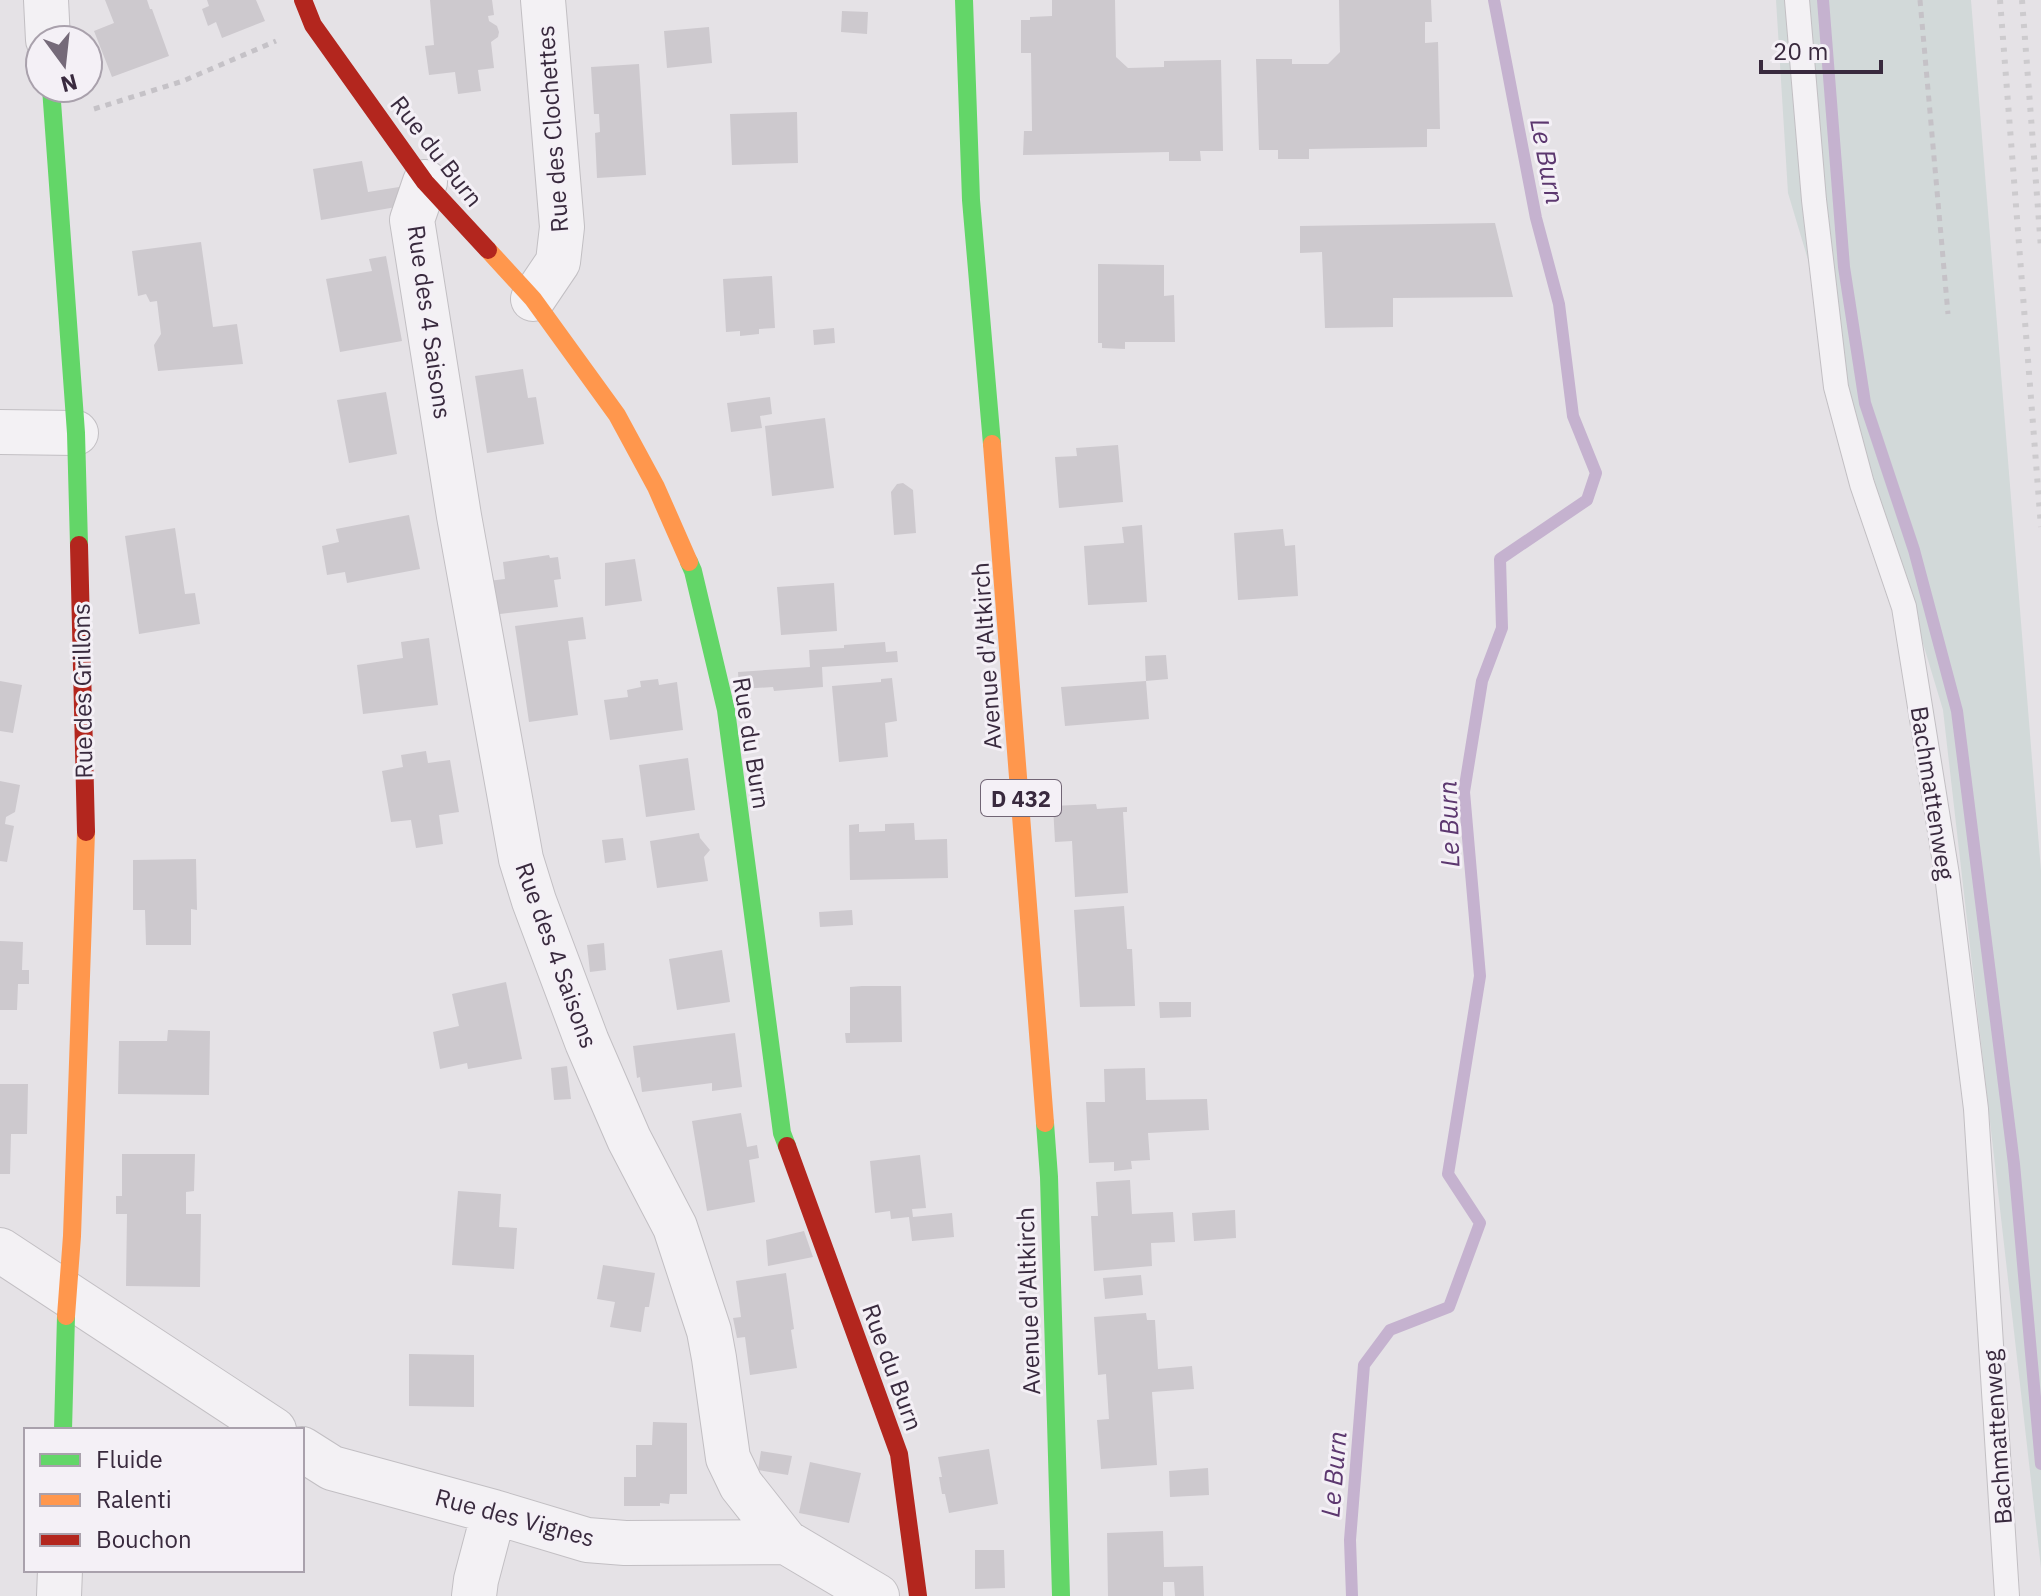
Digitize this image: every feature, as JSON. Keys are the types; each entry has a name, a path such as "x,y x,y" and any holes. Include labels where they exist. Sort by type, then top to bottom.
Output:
{"street":[{"path":"46,0 47,24"},
{"name":"Rue du Burn","path":"303,0 313,25 425,182 533,299 617,415 656,487 693,571 726,710 782,1133 899,1454 918,1596"},
{"name":"Rue des Clochettes","path":"533,299 558,262 562,227 543,0"},
{"name":"Avenue d'Altkirch","path":"964,0 971,200 1006,606 1049,1177 1061,1596"},
{"name":"Rue des Grillons","path":"52,104 76,433 86,851 63,1428"},
{"name":"Rue des 4 Saisons","path":"425,182 412,220 459,516 521,859 534,901 587,1042 629,1139 675,1227 709,1331 728,1458 741,1485 786,1542 877,1596"},
{"path":"0,432 76,433"},
{"path":"0,1250 271,1428"},
{"name":"Rue des Vignes","path":"304,1450 332,1468 587,1540 625,1543 786,1542"},
{"path":"474,1596 494,1512"},
{"path":"59,1596 60,1572"}],"lane":[{"name":"Bachmattenweg","path":"1797,0 1814,200 1836,387 1862,484 1904,607 1947,875 1976,1109 2007,1596"}],"path":[{"path":"1920,0 1948,314"},
{"path":"54,121 183,81 313,25"}],"shaded area":[{"path":"1776,0 1971,0 2041,871 2041,1568 1943,710 1788,193"}],"building":[{"path":"105,0 147,0 169,56 112,77 104,57 104,27 114,23"},
{"path":"207,0 256,0 265,21 222,38 216,22 208,26 202,9 209,6"},
{"path":"430,0 492,0 494,15 488,16 489,21 497,26 499,32 491,42 494,68 478,70 481,91 458,94 455,72 429,75 425,46 434,45"},
{"path":"1052,0 1115,0 1116,57 1128,68 1164,67 1164,61 1221,60 1223,151 1200,151 1201,161 1169,161 1169,152 1023,155 1024,131 1032,131 1031,53 1021,53 1021,20 1052,16"},
{"path":"1339,0 1431,0 1432,22 1425,22 1425,43 1438,42 1440,129 1427,129 1427,147 1309,149 1309,159 1278,159 1278,150 1259,150 1256,59 1292,59 1292,64 1328,64 1340,52"},
{"path":"842,11 868,12 867,34 841,32"},
{"path":"709,27 712,63 667,68 664,31"},
{"path":"639,64 646,175 597,178 595,133 600,132 599,114 594,114 591,67"},
{"path":"797,112 798,163 732,165 730,114"},
{"path":"362,161 368,192 399,187 402,206 321,220 313,169"},
{"path":"1495,223 1513,297 1393,298 1393,327 1325,328 1322,252 1300,253 1300,226"},
{"path":"201,242 213,327 237,324 243,364 158,371 154,345 161,334 157,301 150,302 146,294 138,296 132,251"},
{"path":"386,256 402,341 340,352 326,279 372,271 369,259"},
{"path":"1098,264 1164,265 1164,296 1174,295 1175,342 1125,342 1125,349 1102,348 1102,343 1098,343"},
{"path":"772,276 775,328 759,329 759,334 740,336 740,331 726,332 723,279"},
{"path":"834,328 835,343 814,345 813,330"},
{"path":"523,369 528,398 536,397 544,444 487,453 475,376"},
{"path":"386,392 397,454 349,463 337,400"},
{"path":"770,397 772,414 760,416 762,428 731,432 727,403"},
{"path":"825,418 834,488 772,496 765,426"},
{"path":"1118,445 1123,502 1059,508 1055,457 1077,456 1076,448"},
{"path":"903,483 913,490 916,533 894,535 891,492 897,484"},
{"path":"409,515 420,569 347,583 345,572 327,575 322,546 339,542 336,529"},
{"path":"1142,525 1147,602 1088,605 1084,546 1124,543 1122,527"},
{"path":"175,528 185,594 195,593 200,624 139,634 125,536"},
{"path":"1283,529 1285,546 1295,545 1298,596 1238,600 1234,533"},
{"path":"549,555 550,558 558,557 561,579 554,580 558,607 492,615 488,581 505,579 503,562"},
{"path":"635,559 642,601 605,606 605,563"},
{"path":"834,583 837,631 781,635 777,587"},
{"path":"583,617 586,639 568,641 578,715 529,722 515,626"},
{"path":"429,638 438,705 363,714 357,665 403,658 401,642"},
{"path":"885,642 886,652 897,651 898,662 822,667 823,687 774,691 773,687 739,689 738,672 810,667 809,650"},
{"path":"1166,655 1168,679 1146,681 1145,656"},
{"path":"892,678 897,721 885,723 888,757 839,762 832,686 881,682 881,679"},
{"path":"658,679 659,685 677,682 683,730 610,740 604,700 628,697 627,690 641,687 640,681"},
{"path":"0,681 22,685 13,733 0,731"},
{"path":"1146,681 1149,719 1065,726 1061,687"},
{"path":"426,751 428,763 450,760 459,812 439,815 443,844 416,848 411,820 391,822 382,771 403,767 401,755"},
{"path":"688,758 695,810 646,817 639,765"},
{"path":"0,781 20,785 15,812 6,817 5,824 14,826 7,862 0,861"},
{"path":"1096,804 1097,809 1127,807 1127,812 1123,812 1128,893 1075,897 1072,841 1055,842 1053,806"},
{"path":"914,823 915,840 947,839 948,878 850,880 849,825 859,824 859,832 885,831 885,824"},
{"path":"699,833 710,850 704,857 708,881 657,888 650,841"},
{"path":"623,838 626,860 605,863 602,840"},
{"path":"196,859 197,910 191,909 191,945 146,945 145,910 133,910 133,860"},
{"path":"1124,906 1127,949 1132,949 1135,1006 1080,1007 1074,910"},
{"path":"852,910 853,925 820,927 819,912"},
{"path":"0,941 23,942 22,970 29,970 29,984 18,984 17,1010 0,1010"},
{"path":"604,943 606,970 590,972 587,945"},
{"path":"722,950 730,1002 677,1010 669,959"},
{"path":"506,982 522,1059 468,1069 467,1063 440,1069 433,1032 459,1026 452,994"},
{"path":"901,986 902,1042 846,1043 845,1033 850,1033 850,987"},
{"path":"1159,1002 1191,1002 1191,1017 1160,1018"},
{"path":"168,1030 210,1031 209,1095 118,1094 119,1041 167,1041"},
{"path":"735,1033 742,1087 712,1091 712,1083 642,1092 633,1046"},
{"path":"567,1066 571,1099 554,1100 551,1068"},
{"path":"1145,1068 1146,1100 1207,1099 1209,1130 1148,1133 1150,1160 1131,1161 1132,1169 1114,1171 1114,1162 1089,1163 1086,1102 1105,1102 1104,1069"},
{"path":"0,1084 28,1084 27,1134 11,1134 10,1174 0,1174"},
{"path":"741,1113 747,1147 757,1145 759,1158 749,1160 755,1202 707,1211 692,1121"},
{"path":"122,1154 195,1154 194,1191 186,1192 186,1214 201,1214 200,1287 126,1286 127,1214 116,1214 116,1196 122,1196"},
{"path":"920,1155 926,1208 912,1209 913,1217 952,1213 954,1237 912,1241 909,1217 891,1219 890,1211 875,1213 870,1161"},
{"path":"1130,1180 1132,1214 1173,1212 1175,1242 1151,1243 1152,1266 1094,1271 1091,1216 1098,1216 1096,1182"},
{"path":"458,1191 501,1194 499,1227 517,1228 514,1269 452,1265"},
{"path":"1235,1210 1236,1238 1194,1241 1192,1213"},
{"path":"804,1231 813,1257 768,1266 766,1240"},
{"path":"603,1265 655,1273 641,1332 610,1327 615,1302 597,1299"},
{"path":"786,1273 797,1368 750,1375 745,1337 737,1338 733,1318 741,1317 736,1281"},
{"path":"1141,1275 1143,1295 1105,1299 1103,1278"},
{"path":"1146,1313 1147,1320 1155,1320 1158,1369 1192,1366 1194,1389 1152,1392 1157,1465 1101,1469 1097,1420 1109,1419 1106,1374 1098,1375 1094,1317"},
{"path":"409,1354 474,1355 474,1407 409,1406"},
{"path":"653,1422 687,1423 687,1494 670,1494 669,1504 660,1503 660,1506 624,1506 624,1477 636,1477 636,1445 652,1445"},
{"path":"989,1449 998,1504 949,1513 945,1494 942,1494 938,1457"},
{"path":"761,1451 792,1456 788,1475 758,1470"},
{"path":"810,1462 861,1473 849,1523 799,1513"},
{"path":"1208,1468 1209,1495 1170,1497 1169,1471"},
{"path":"1163,1531 1164,1567 1203,1566 1204,1596 1175,1596 1174,1582 1163,1582 1163,1596 1108,1596 1107,1533"},
{"path":"975,1550 1004,1550 1005,1588 975,1589"}],"waterway":[{"name":"Le Burn","path":"1352,1596 1350,1540 1364,1365 1390,1330 1449,1307 1480,1223 1448,1174 1480,976 1464,792 1482,681 1502,628 1500,559 1587,500 1596,473 1573,416 1559,304 1536,218 1494,0"},
{"path":"1823,0 1844,267 1865,403 1914,550 1957,711 2014,1164 2041,1464"}],"railway":[{"path":"2000,0 2041,527"},
{"path":"2022,0 2041,248"}],"traffic: fast":[{"path":"964,0 971,200 992,444"},
{"path":"52,104 76,433 79,545"},
{"path":"689,562 726,710 782,1133 787,1146"},
{"path":"1045,1123 1061,1596"},
{"path":"63,1428 66,1316"}],"traffic: slow":[{"path":"488,250 533,299 617,415 656,487 689,562"},
{"path":"992,444 1045,1123"},
{"path":"66,1316 72,1236 86,832"}],"traffic: jam":[{"path":"303,0 313,25 425,182 488,250"},
{"path":"79,545 86,832"},
{"path":"787,1146 899,1454 918,1596"}]}
